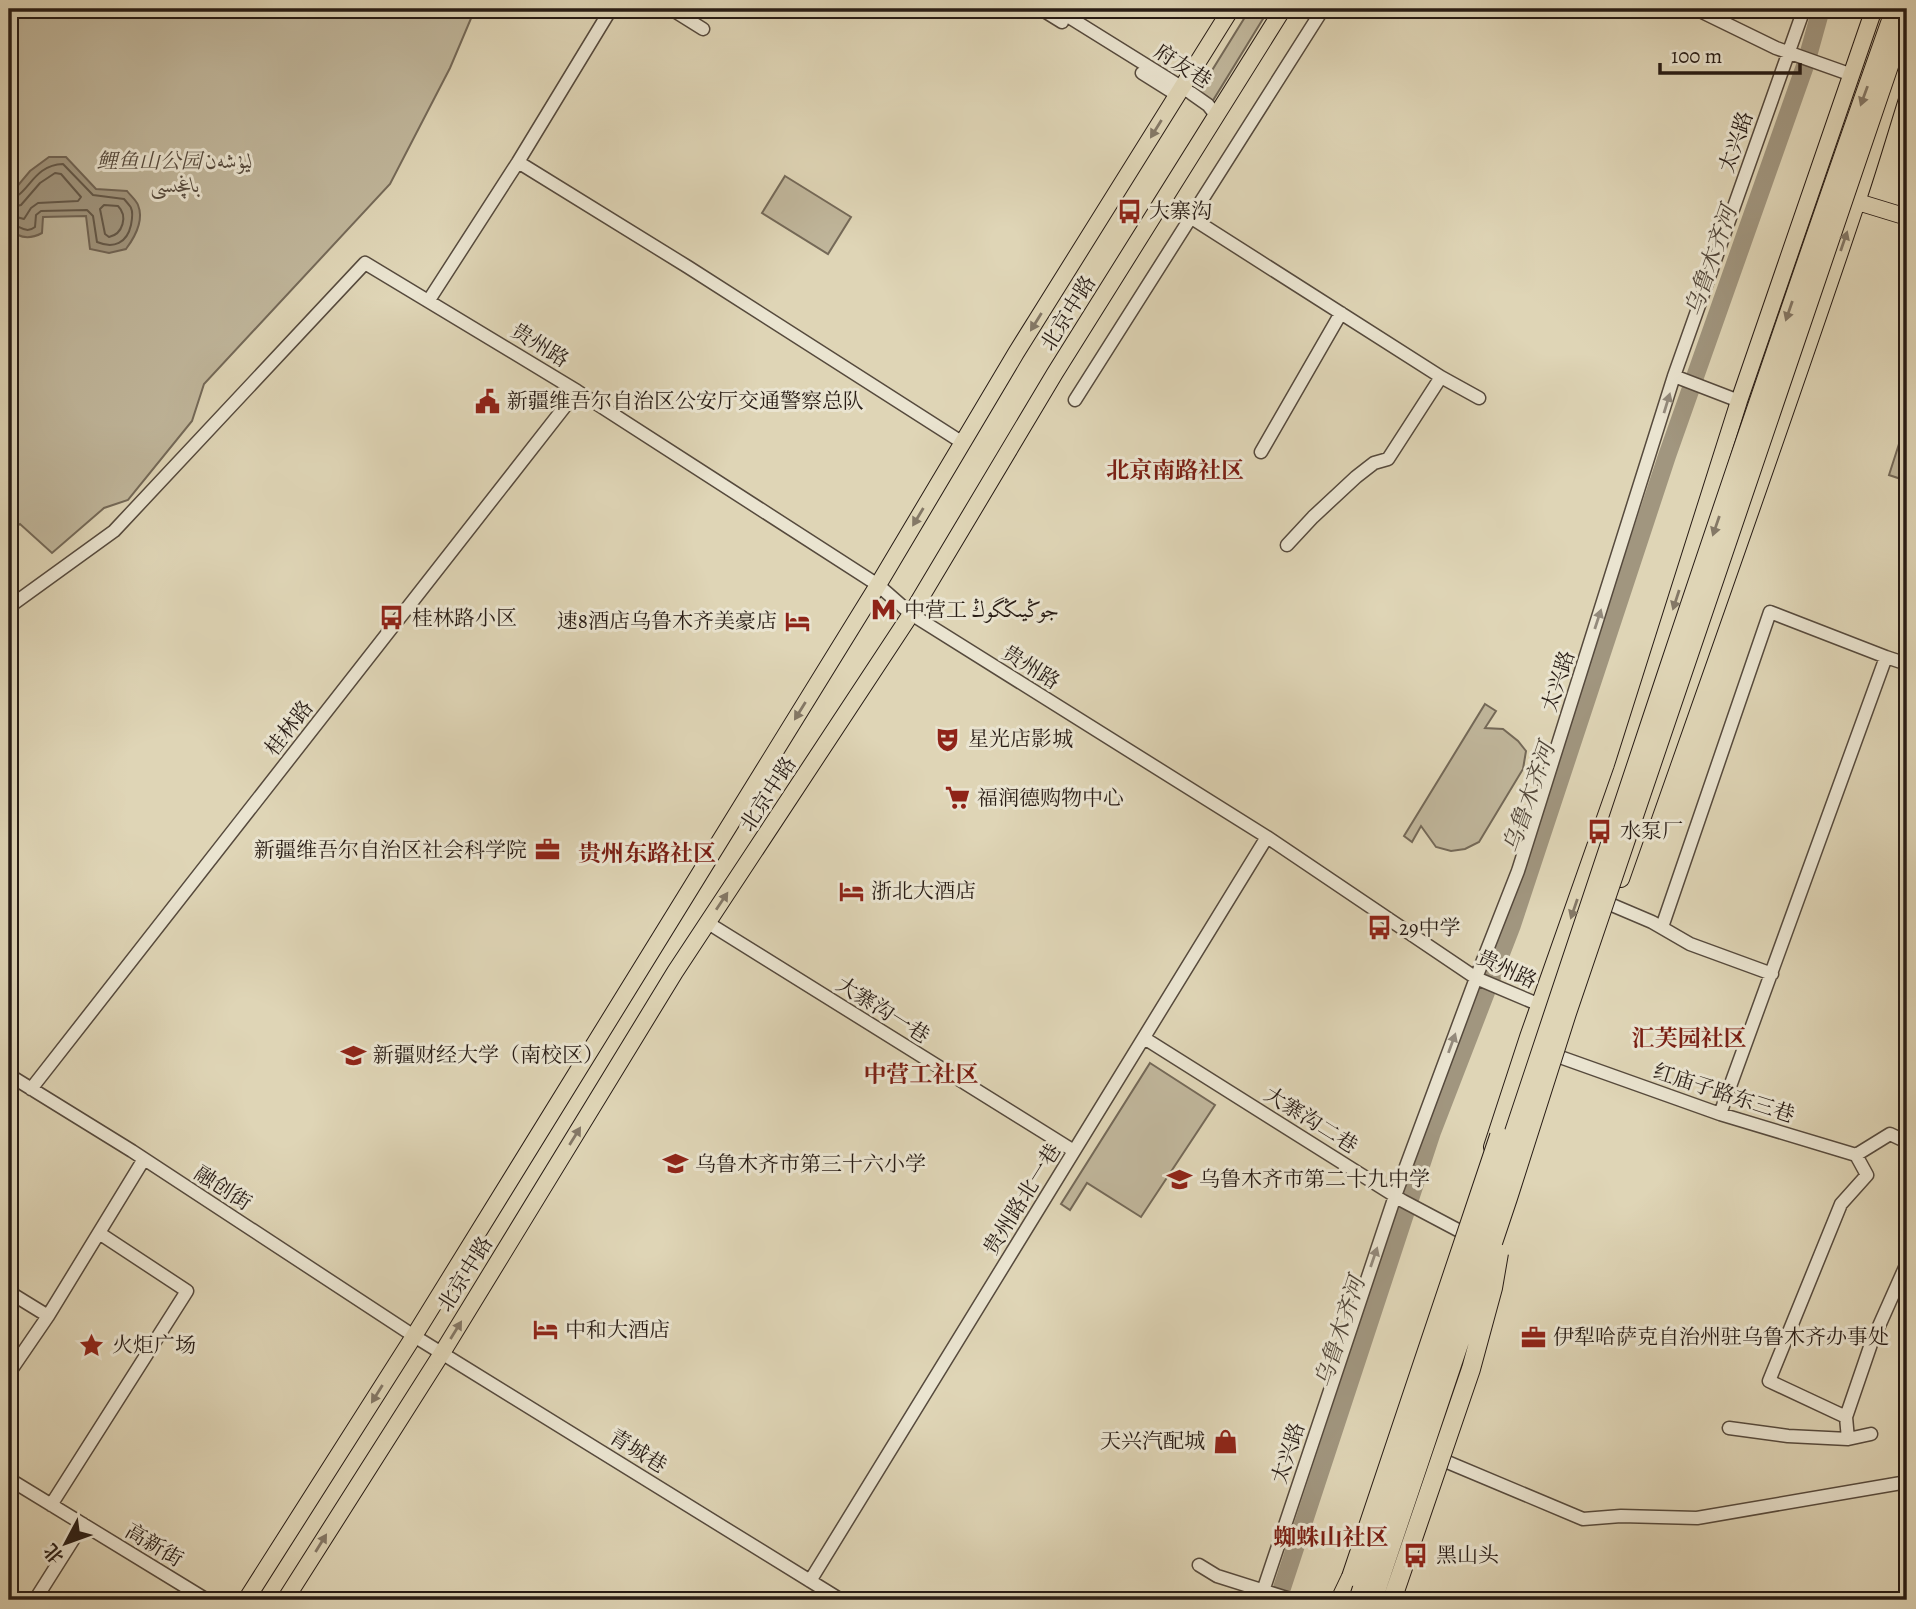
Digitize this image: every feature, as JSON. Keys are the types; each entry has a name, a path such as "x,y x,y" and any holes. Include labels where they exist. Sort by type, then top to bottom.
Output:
{"highway":[{"path":"1358,1600 1533,1047 1895,9"},
{"path":"1373,1600 1572,999 1907,13"},
{"path":"1340,1600 1351,1577 1513,1096 1533,1047"},
{"path":"1392,1600 1471,1369 1493,1288 1508,1198"}],"main road":[{"name":"北京中路","path":"246,1600 414,1336 878,585 1016,353 1231,9"},
{"name":"北京中路","path":"285,1600 442,1353 668,984 911,614 1055,373 1283,9"},
{"path":"1340,1600 1463,1233 1533,1047 1540,1005 1622,770 1739,401 1874,9"},
{"path":"1383,1600 1460,1377 1497,1248 1559,1057 1770,457 1857,203 1907,44"},
{"path":"1813,186 1907,218"}],"street":[{"path":"429,300 518,162 611,9"},
{"path":"671,9 703,29"},
{"name":"府友巷","path":"1041,9 1208,105 1216,115"},
{"name":"府友巷","path":"1056,9 1180,91"},
{"path":"1075,400 1323,9"},
{"path":"1696,9 1776,48 1852,75"},
{"name":"太兴路","path":"1264,1595 1518,871 1676,377 1804,9"},
{"path":"518,162 963,443"},
{"path":"1190,217 1441,377 1479,398"},
{"name":"贵州路","path":"9,607 114,531 365,262 577,391 878,585 911,614 1267,836 1478,979 1573,1017"},
{"path":"1261,452 1341,313"},
{"path":"1287,545 1356,477 1374,463 1388,460 1441,377"},
{"path":"1676,377 1739,401"},
{"name":"桂林路","path":"31,1089 577,391"},
{"path":"1662,928 1770,612 1907,664"},
{"path":"1720,1114 1886,657"},
{"name":"贵州路北一巷","path":"810,1581 1267,836"},
{"path":"1612,905 1690,944 1772,974"},
{"name":"大寨沟一巷","path":"708,923 1074,1151"},
{"name":"大寨沟二巷","path":"1144,1038 1404,1201 1497,1248"},
{"name":"红庙子路东三巷","path":"1533,1047 1720,1114 1856,1155"},
{"name":"融创街","path":"9,1075 144,1159 414,1336"},
{"path":"1846,1417 1769,1381 1841,1204 1867,1175 1856,1155 1890,1134 1907,1142"},
{"path":"9,1373 48,1317 144,1159"},
{"path":"51,1505 187,1291 99,1233"},
{"path":"1848,1439 1846,1417 1871,1344 1907,1263"},
{"path":"9,1292 48,1317"},
{"name":"青城巷","path":"414,1336 841,1600"},
{"path":"1728,1428 1788,1436 1848,1439 1871,1434"},
{"path":"1433,1456 1583,1519 1621,1516 1697,1518 1907,1482"},
{"name":"高新街","path":"9,1479 207,1600"},
{"path":"35,1600 83,1524"},
{"path":"1199,1565 1217,1576 1264,1595 1289,1599"}],"green space":[{"name":"鲤鱼山公园 ليۇشەن باغچىسى","path":"9,9 475,9 450,68 390,184 204,384 192,421 128,500 104,508 52,553 20,524 9,532"},
{"path":"1250,9 1269,9 1212,102 1198,93"},
{"path":"785,176 851,217 828,254 762,213"},
{"path":"1907,419 1907,481 1889,475"},
{"path":"1485,704 1496,711 1485,728 1503,729 1518,741 1526,751 1523,769 1479,842 1465,849 1451,851 1436,847 1421,826 1412,842 1404,836"},
{"path":"1150,1063 1215,1105 1141,1217 1087,1183 1070,1210 1061,1204"}],"water":[{"path":"49,157 66,157 96,189 127,191 134,199 140,217 135,234 126,249 109,253 90,249 86,216 43,217 42,233 33,237 20,236 9,228 9,196 30,171"}],"waterway":[{"name":"乌鲁木齐河","path":"1278,1600 1432,1132 1512,925 1667,456 1806,63 1821,9"}],"place":[{"name":"大寨沟","path":"1129,211"},
{"name":"新疆维吾尔自治区公安厅交通警察总队","path":"487,401"},
{"name":"中营工 جوڭيىڭگوڭ","path":"884,610"},
{"name":"桂林路小区","path":"392,618"},
{"name":"速8酒店乌鲁木齐美豪店","path":"797,621"},
{"name":"星光店影城","path":"948,739"},
{"name":"福润德购物中心","path":"957,798"},
{"name":"水泵厂","path":"1600,831"},
{"name":"新疆维吾尔自治区社会科学院","path":"547,850"},
{"name":"浙北大酒店","path":"851,891"},
{"name":"29中学","path":"1379,928"},
{"name":"新疆财经大学（南校区）","path":"353,1055"},
{"name":"乌鲁木齐市第三十六小学","path":"675,1164"},
{"name":"乌鲁木齐市第二十九中学","path":"1179,1179"},
{"name":"中和大酒店","path":"545,1330"},
{"name":"伊犁哈萨克自治州驻乌鲁木齐办事处","path":"1533,1337"},
{"name":"火炬广场","path":"92,1345"},
{"name":"天兴汽配城","path":"1225,1441"},
{"name":"黑山头","path":"1416,1555"}],"district":[{"name":"北京南路社区","path":"1175,470"},
{"name":"贵州东路社区","path":"647,853"},
{"name":"汇芙园社区","path":"1689,1038"},
{"name":"中营工社区","path":"921,1074"},
{"name":"蜘蛛山社区","path":"1331,1537"}]}
